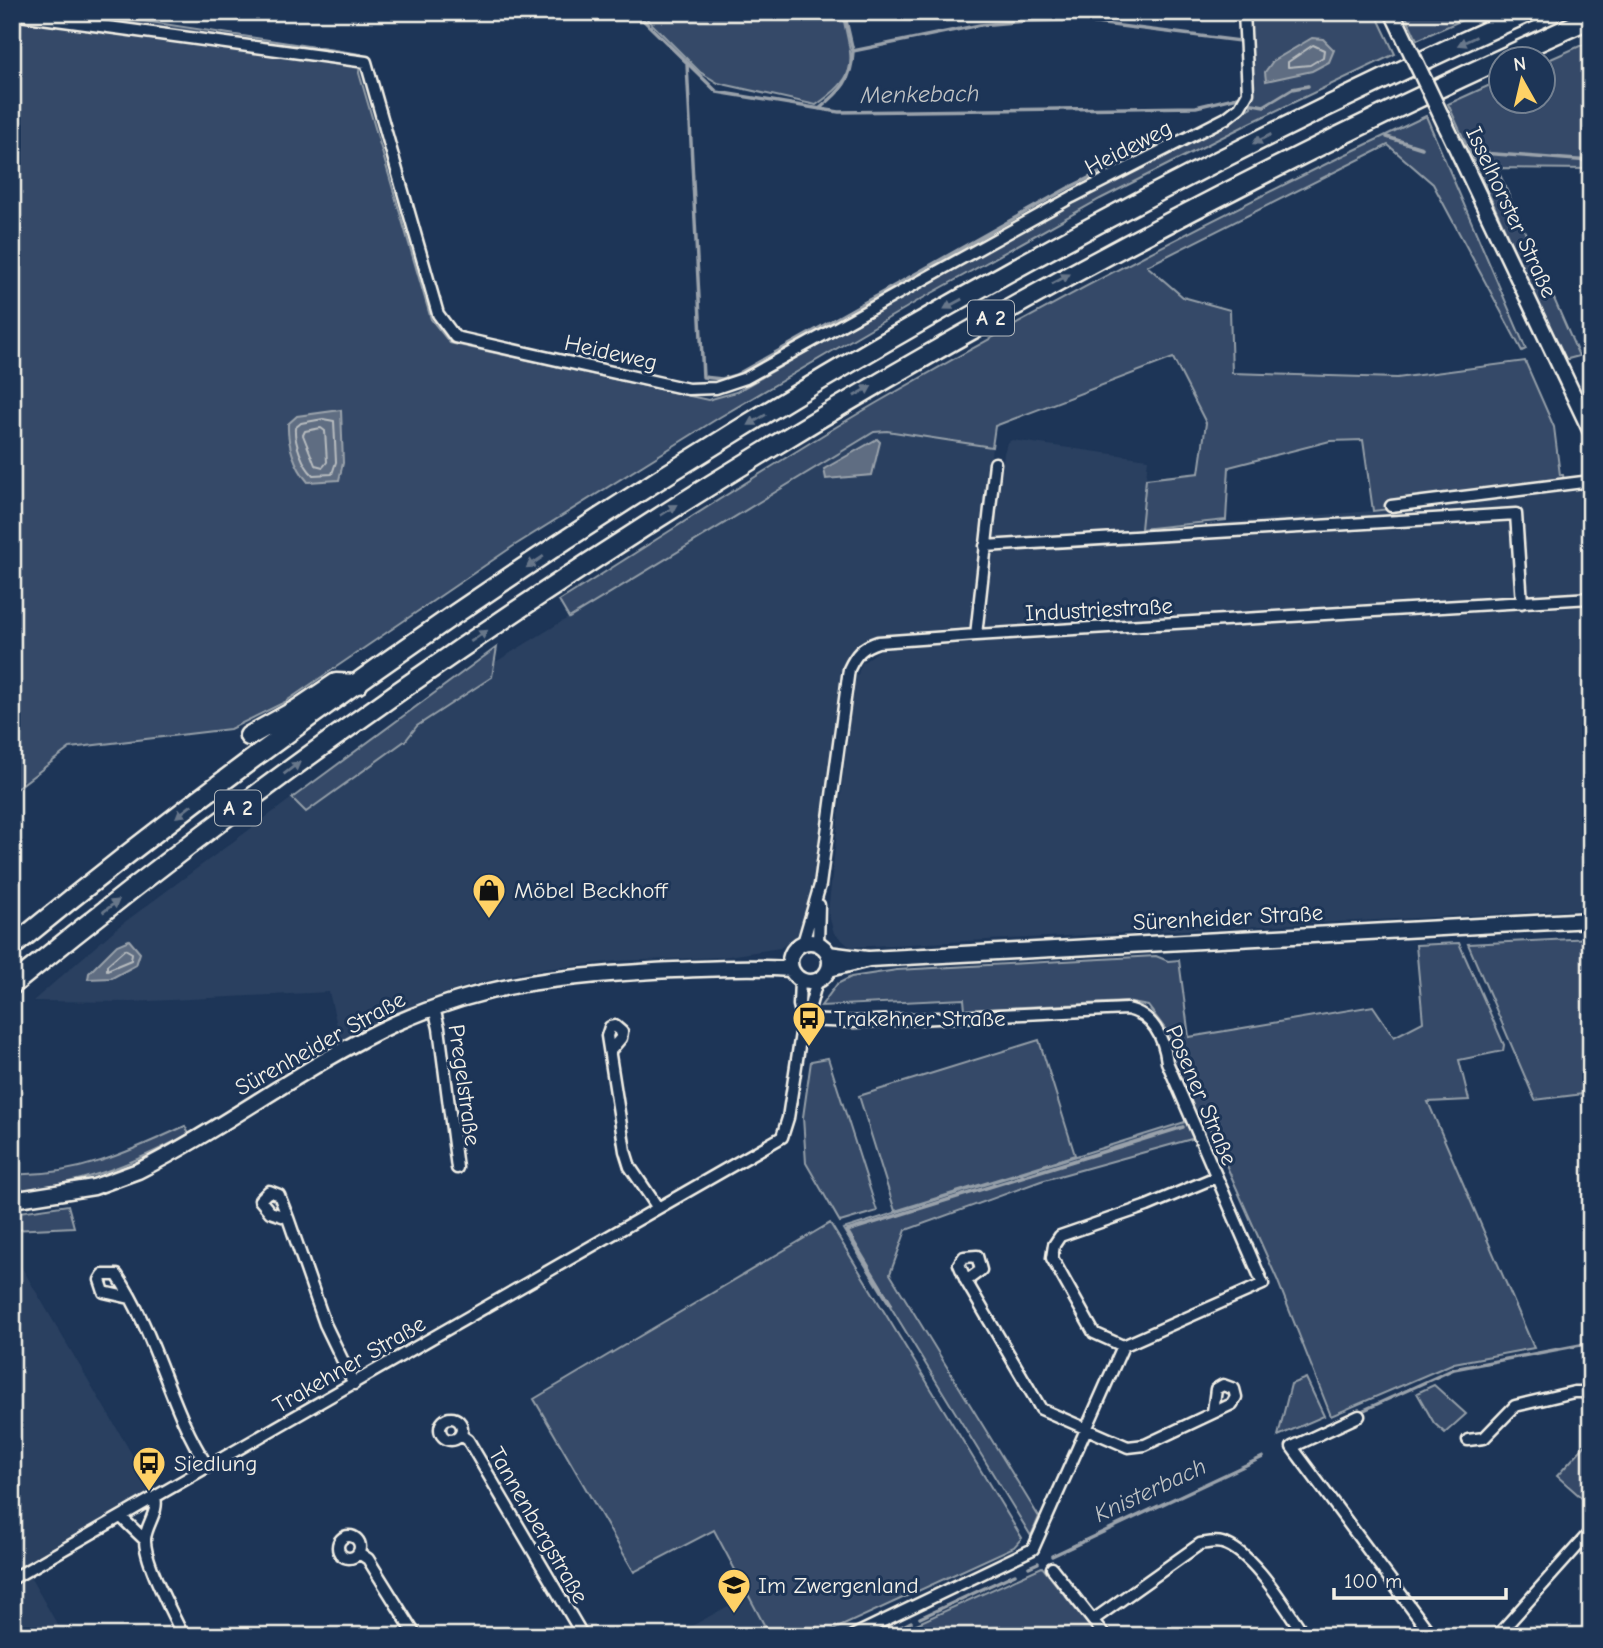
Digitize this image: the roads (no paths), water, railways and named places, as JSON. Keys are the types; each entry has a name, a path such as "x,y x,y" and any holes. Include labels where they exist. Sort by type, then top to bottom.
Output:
{"highway":[{"name":"A 2","path":"12,947 200,798 358,684 592,524 923,320 1108,219 1291,125 1529,12"},
{"name":"A 2","path":"12,985 225,818 402,688 762,451 931,351 1126,243 1305,150 1591,18"},
{"path":"249,736 280,720 337,683 358,684"}],"main road":[{"name":"Isselhorster Straße","path":"1392,12 1591,432"},
{"name":"Sürenheider Straße","path":"829,969 869,959 1591,920"},
{"path":"796,974 792,954 817,947 829,969 817,981"},
{"name":"Sürenheider Straße","path":"817,947 869,959"},
{"name":"Sürenheider Straße","path":"12,1200 94,1187 138,1171 342,1052 394,1024 433,1008 529,980 748,966 792,954"},
{"name":"Sürenheider Straße","path":"748,966 796,974 817,981"}],"street":[{"name":"Heideweg","path":"12,14 366,62 438,314 455,337 688,389 716,388 746,379 1072,197 1226,118 1240,107 1248,93 1244,12"},
{"path":"976,635 995,463"},
{"path":"1391,506 1591,481"},
{"path":"985,546 1516,514 1522,603"},
{"name":"Industriestraße","path":"817,947 819,894 849,669 855,656 866,646 878,642 976,635 1591,598"},
{"name":"Trakehner Straße","path":"796,974 803,1019"},
{"name":"Trakehner Straße","path":"12,1578 782,1138 788,1118 803,1019 817,981"},
{"name":"Pregelstraße","path":"433,1008 439,1028 457,1168"},
{"name":"Posener Straße","path":"803,1019 854,1022 1127,1009 1142,1012 1163,1038 1167,1062 1263,1284 1123,1346"},
{"path":"610,1051 625,1151 630,1167 658,1208"},
{"path":"852,1636 1033,1549 1123,1346 1094,1333 1052,1258 1054,1244 1060,1236 1075,1228 1147,1206 1216,1177"},
{"path":"288,1218 325,1324 354,1384"},
{"path":"966,1281 1041,1409 1128,1447 1145,1445 1213,1412"},
{"path":"130,1298 192,1442 208,1467"},
{"path":"1468,1440 1484,1437 1515,1406 1574,1392 1583,1392 1591,1398"},
{"path":"1359,1416 1292,1447 1432,1636"},
{"name":"Tannenbergstraße","path":"461,1435 468,1440 583,1636"},
{"path":"145,1540 157,1505 155,1498"},
{"path":"121,1517 145,1540 155,1574 183,1636"},
{"path":"1497,1636 1591,1531"},
{"path":"1093,1620 1200,1544 1221,1542 1236,1549 1269,1585 1305,1636"},
{"path":"359,1553 368,1559 416,1636"},
{"path":"1052,1568 1105,1636"}],"water":[{"path":"1312,38 1323,39 1334,50 1329,62 1312,71 1266,81 1265,72 1273,61"},
{"path":"341,410 343,463 339,480 308,482 293,455 288,424 297,416"},
{"path":"877,439 880,442 872,475 826,479 824,469"},
{"path":"129,940 140,953 136,965 112,978 88,979 89,973 117,945"}],"waterway":[{"name":"Menkebach","path":"635,12 717,92 839,112 1196,107 1238,97"},
{"path":"844,12 853,51"},
{"path":"819,109 844,84 850,70 853,51 980,25 1072,20 1240,41"},
{"path":"687,64 703,377 722,379 736,375 1068,188 1167,140"},
{"name":"Menkebach","path":"1253,104 1264,106 1292,89 1308,86"},
{"name":"Menkebach","path":"1387,137 1422,148"},
{"name":"Menkebach","path":"1481,153 1591,161"},
{"path":"891,1304 847,1231 1183,1127"},
{"name":"Knisterbach","path":"1364,1410 1454,1369 1591,1343"},
{"name":"Knisterbach","path":"1052,1556 1263,1457"},
{"name":"Knisterbach","path":"1029,1567 1038,1563"},
{"name":"Knisterbach","path":"920,1618 1015,1574"},
{"name":"Knisterbach","path":"884,1636 911,1622"}],"place":[{"name":"Möbel Beckhoff","path":"489,920"},
{"name":"Trakehner Straße","path":"809,1048"},
{"name":"Siedlung","path":"149,1493"},
{"name":"Im Zwergenland","path":"734,1615"}]}
